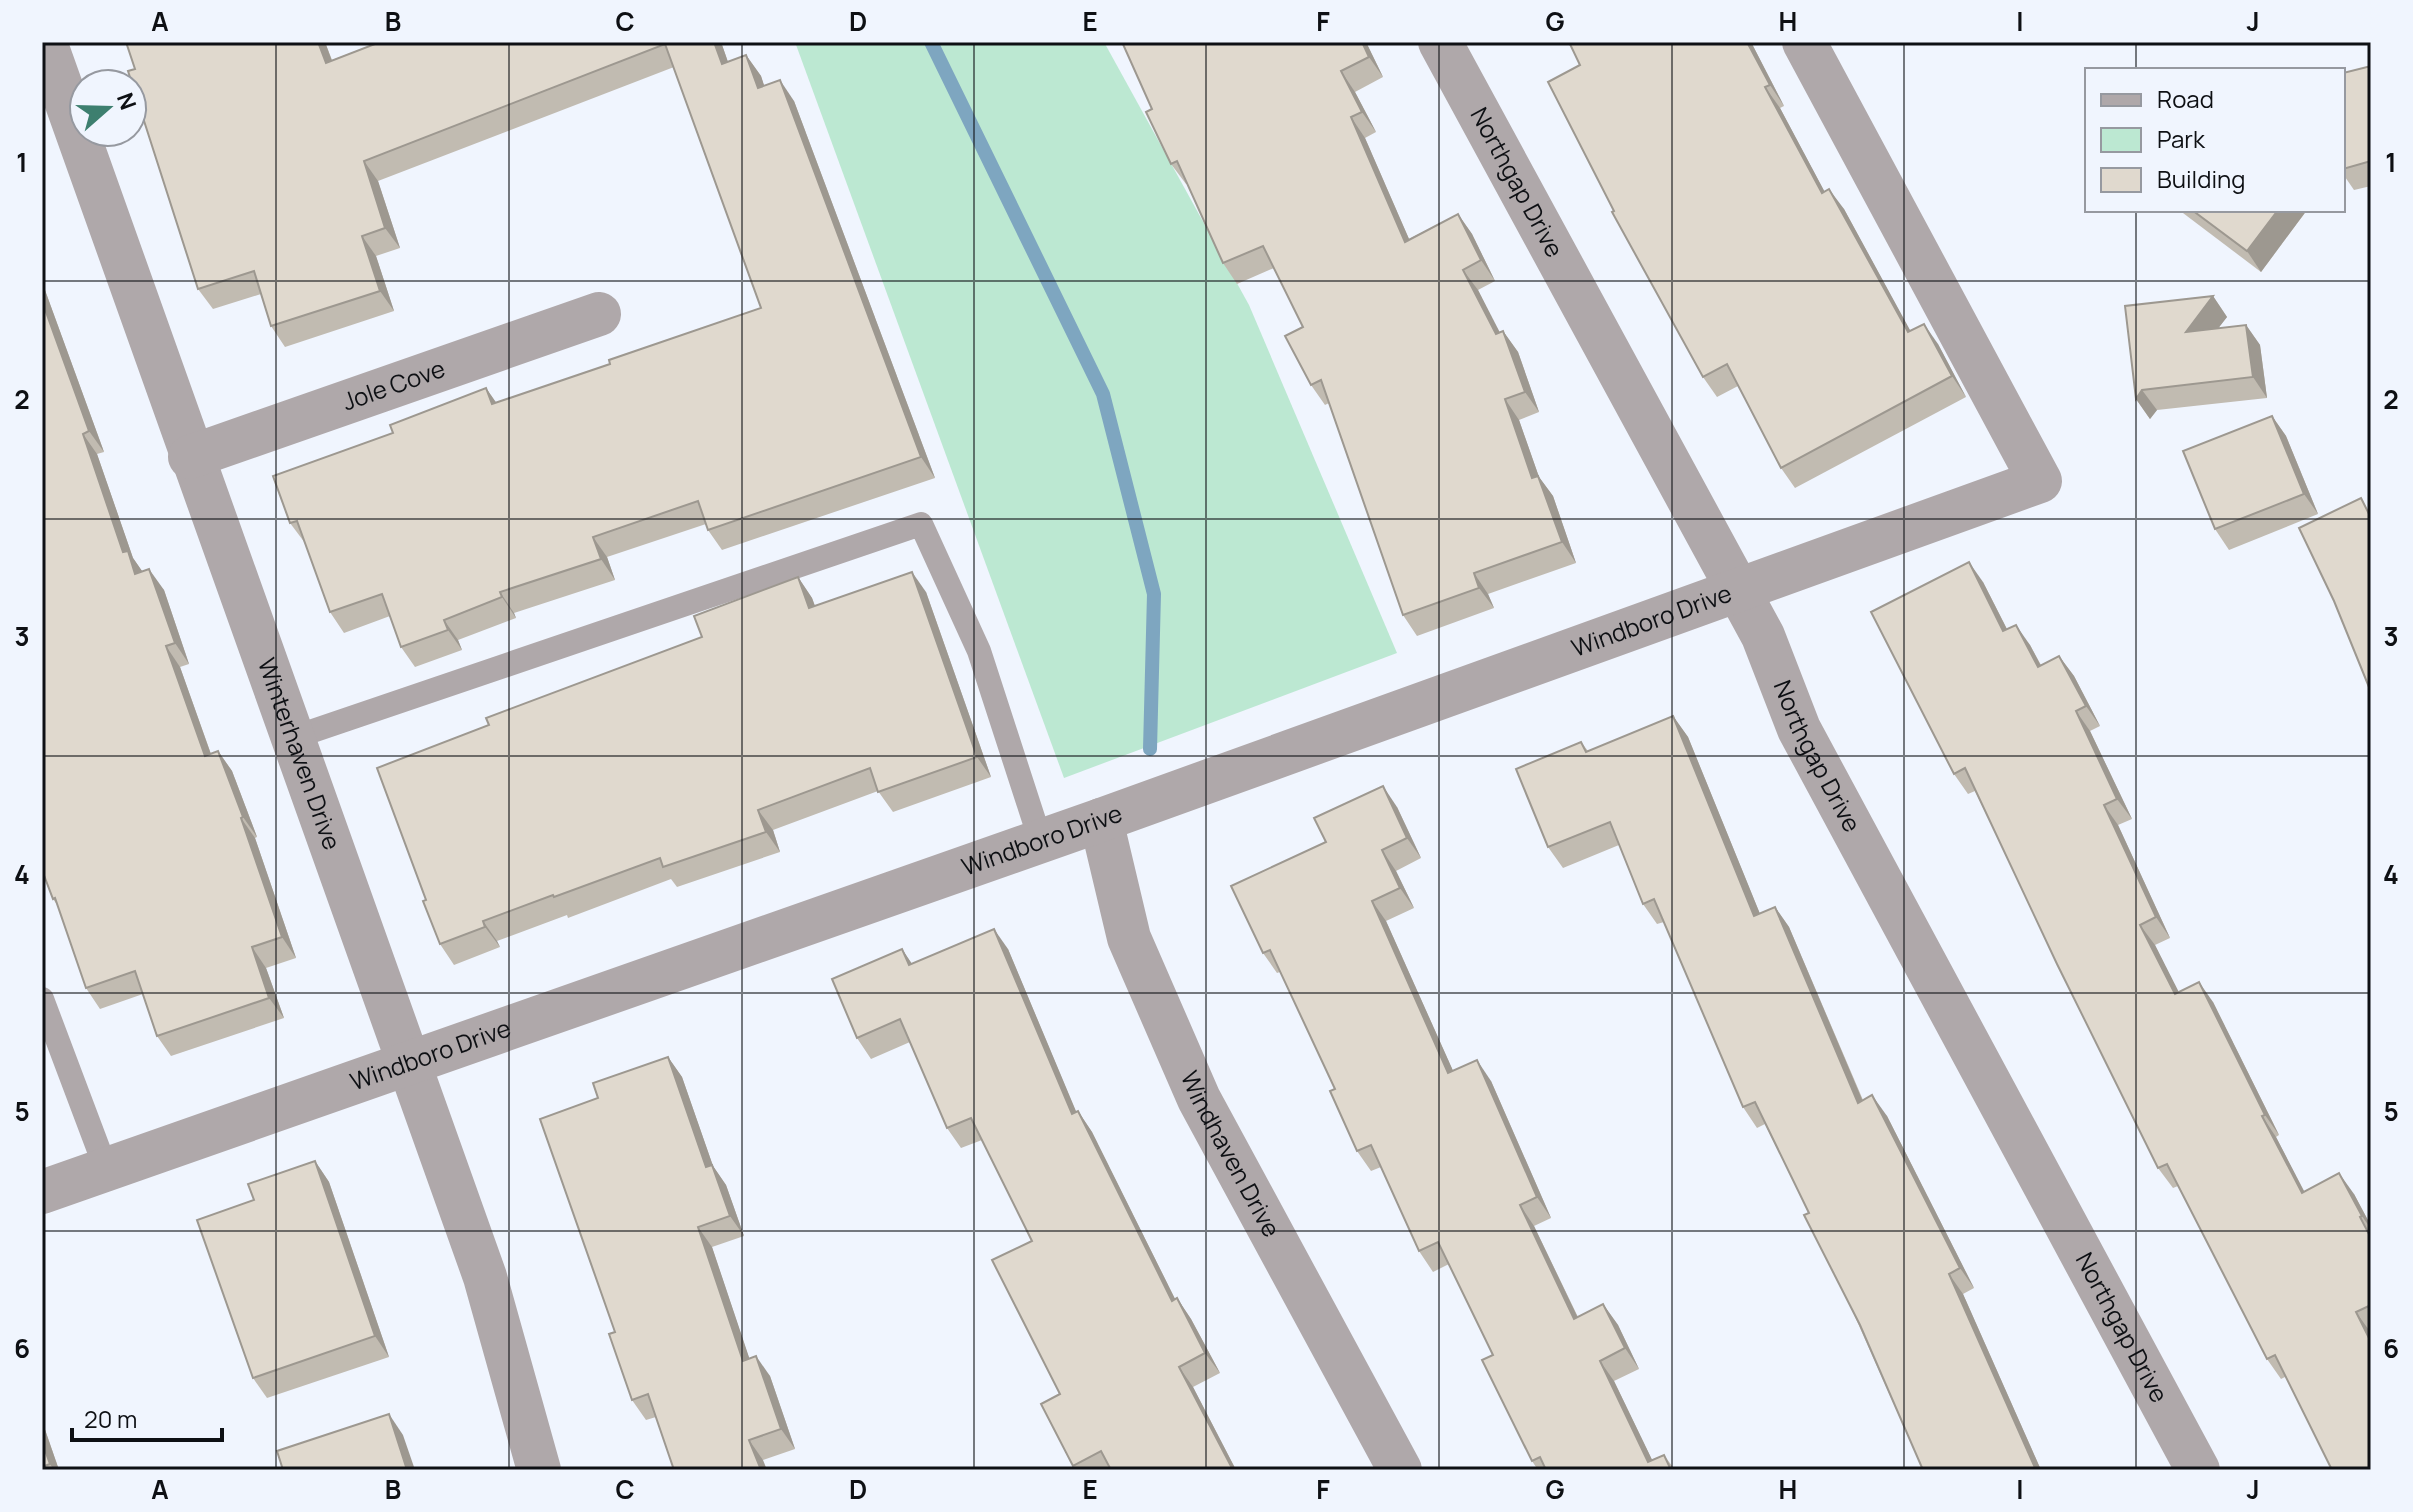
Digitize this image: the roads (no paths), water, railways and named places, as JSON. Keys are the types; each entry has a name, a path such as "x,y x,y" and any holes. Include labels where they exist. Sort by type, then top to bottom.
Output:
{"street":[{"name":"Winterhaven Drive","path":"45,42 190,457 485,1277 539,1470"},
{"name":"Northgap Drive","path":"1440,42 1739,590 1763,636 1799,729 2198,1470"},
{"name":"Windboro Drive","path":"42,1192 1041,842 2040,481 1804,42"},
{"name":"Jole Cove","path":"190,457 599,314"},
{"name":"Windhaven Drive","path":"1101,820 1129,938 1199,1099 1400,1470"}],"lane":[{"path":"292,738 921,524 979,651 1041,842"},
{"path":"42,999 106,1169"}],"waterway":[{"path":"931,42 1103,394 1154,594 1150,749"}]}
